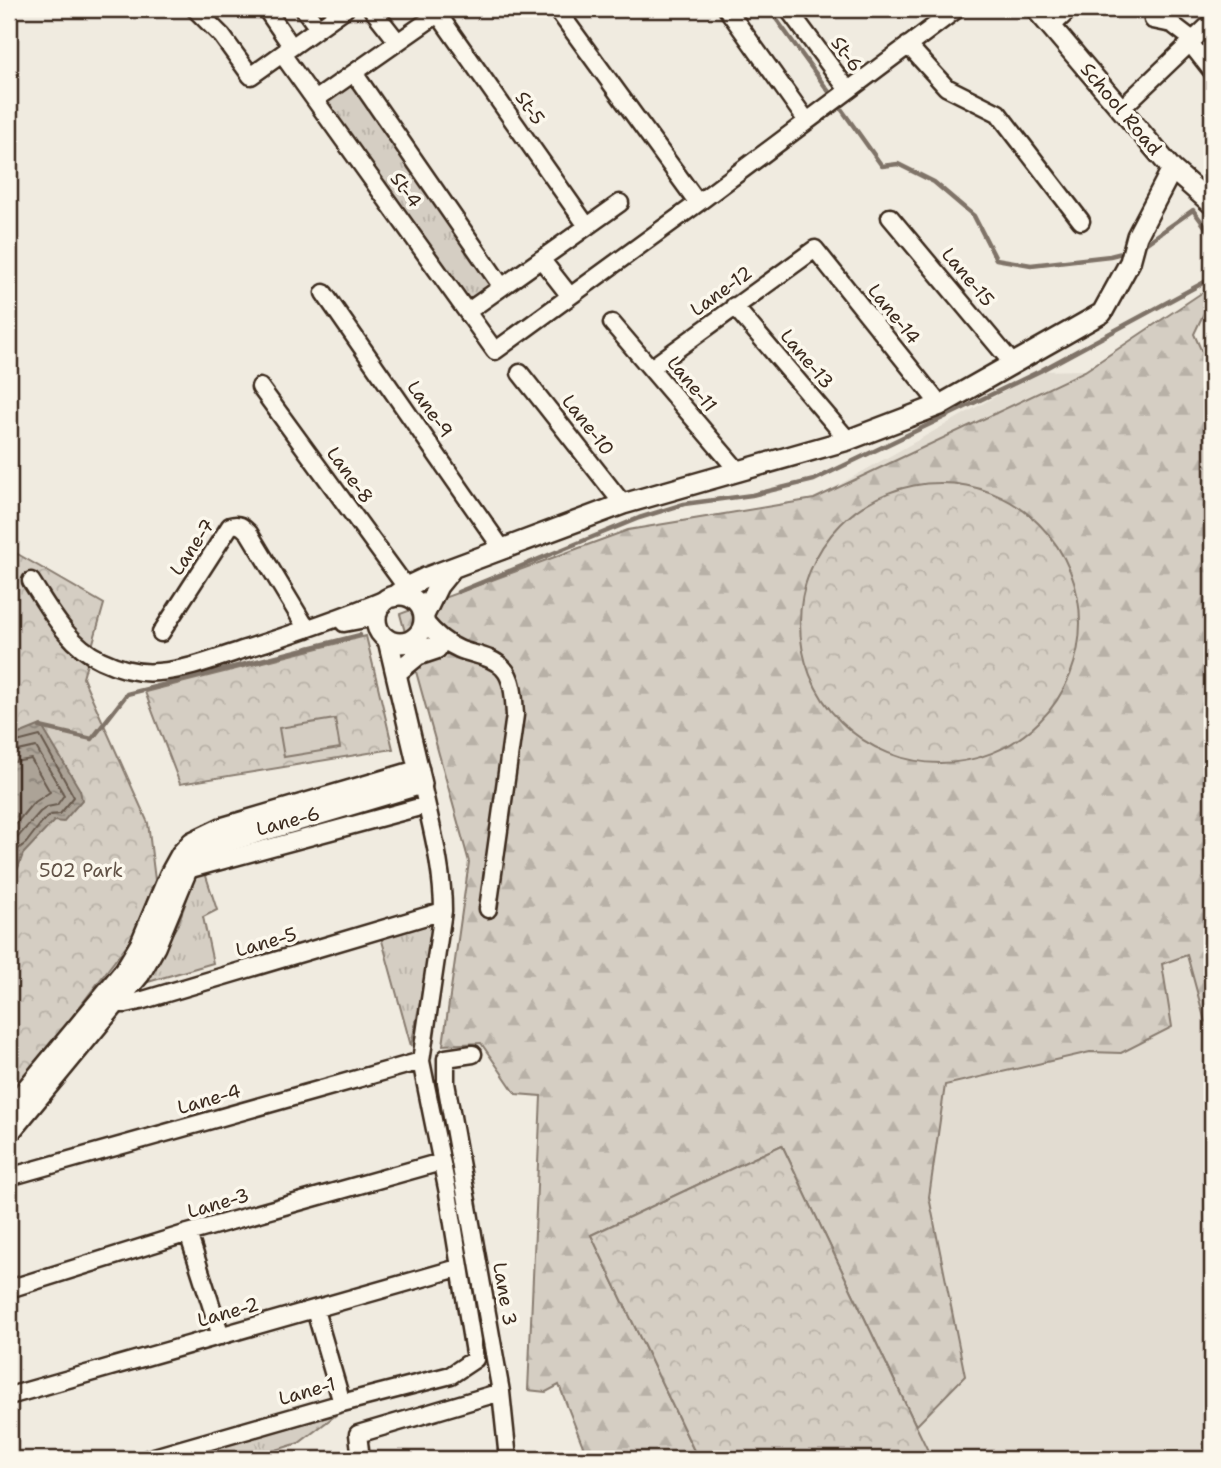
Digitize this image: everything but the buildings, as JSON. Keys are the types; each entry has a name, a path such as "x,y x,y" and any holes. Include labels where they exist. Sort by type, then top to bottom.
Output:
{"street":[{"path":"195,9 222,36 251,76 345,9"},
{"name":"St-4","path":"266,9 315,100 495,351 570,296"},
{"path":"304,9 318,28"},
{"path":"372,9 398,42"},
{"path":"557,9 698,203"},
{"path":"727,9 807,121"},
{"name":"St-6","path":"788,9 848,90"},
{"name":"School Road","path":"1036,9 1172,169 1211,203"},
{"path":"1051,27 1070,9"},
{"path":"315,100 441,11"},
{"name":"St-5","path":"441,11 587,226"},
{"path":"541,259 570,296 908,45 946,12"},
{"path":"1153,20 1172,24 1192,42 1212,71"},
{"path":"1121,109 1212,22"},
{"path":"908,45 946,87 998,113 1081,221"},
{"path":"354,73 502,287"},
{"path":"31,581 76,644 100,660 127,670 155,673 186,668 328,623 451,570 623,504 848,440 940,405 1102,313 1133,251 1136,236 1172,169"},
{"path":"467,312 620,202"},
{"name":"Lane-15","path":"890,217 1013,364"},
{"name":"Lane-12","path":"651,368 816,249"},
{"name":"Lane-14","path":"816,249 940,405"},
{"name":"Lane-9","path":"324,293 502,550"},
{"name":"Lane-13","path":"734,306 848,440"},
{"name":"Lane-11","path":"612,323 739,472"},
{"name":"Lane-10","path":"520,373 623,504"},
{"name":"Lane-8","path":"260,387 395,594"},
{"name":"Lane-7","path":"161,633 230,526 236,524 249,533 307,629"},
{"path":"408,642 419,634 438,586 451,570"},
{"path":"458,1268 421,1061 443,911 440,869 388,640 379,630 376,617 381,604 395,594 413,598 442,639 458,649 486,658 505,669 513,694 515,715 488,909"},
{"path":"328,623 347,623 376,617"},
{"path":"388,640 436,649 458,649"},
{"path":"396,673 418,654 436,649"},
{"path":"9,1110 108,1004 140,974 155,947 178,872 198,855 213,846 420,777"},
{"name":"Lane-6","path":"178,872 416,808"},
{"name":"Lane-5","path":"108,1004 139,1001 443,911"},
{"path":"9,1133 108,1004"},
{"name":"Lane 3","path":"473,1054 446,1058 446,1083 501,1392"},
{"name":"Lane-4","path":"9,1177 421,1061"},
{"name":"Lane-3","path":"9,1289 188,1233 441,1162"},
{"path":"188,1233 221,1336"},
{"name":"Lane-2","path":"9,1396 458,1268"},
{"name":"Lane-1","path":"147,1459 451,1375 475,1359 458,1268"},
{"path":"316,1310 342,1403"},
{"path":"361,1459 358,1434 501,1392 508,1459"}],"shaded area":[{"path":"1212,286 1212,296 1194,334 1212,374 1212,1459 588,1459 559,1385 546,1392 528,1390 541,1096 516,1094 481,1043 443,1045 469,862 400,614 628,530 814,499 1040,371 1085,370"}],"green space":[{"path":"355,80 493,285 468,299 325,100"},
{"path":"1212,286 1212,296 1194,334 1212,374 1212,1025 1205,1021 1187,955 1162,964 1172,1027 1121,1053 1090,1052 945,1085 929,1197 965,1376 916,1426 782,1145 591,1235 698,1459 588,1459 559,1385 546,1392 528,1390 541,1096 516,1094 481,1043 443,1045 469,862 400,614 628,530 814,499 1085,371"},
{"path":"926,483 954,483 994,493 1006,499 1029,514 1049,534 1070,569 1078,596 1078,650 1070,677 1049,712 1029,732 1006,747 981,757 954,763 926,763 886,753 874,747 851,732 831,712 816,689 806,664 800,637 800,609 810,569 816,557 831,534 851,514 874,499 899,489"},
{"name":"502 Park","path":"9,549 104,604 83,678 148,823 155,880 132,938 56,1038 9,1094"},
{"path":"366,636 393,749 180,784 145,692"},
{"path":"335,719 340,748 284,757 279,728"},
{"path":"200,873 205,873 217,910 203,917 213,963 141,984 178,924 194,879"},
{"path":"430,922 435,925 435,929 411,1046 381,937"},
{"path":"782,1145 932,1459 698,1459 591,1235"},
{"path":"336,1415 299,1443 246,1459 170,1459"}],"water":[{"path":"41,725 80,790 82,800 63,822 54,821 23,854 18,868 9,875 9,738"}],"waterway":[{"path":"769,9 832,96"},
{"path":"837,103 882,166 898,164 934,182 974,216 996,259 1031,265 1126,252"},
{"path":"1141,247 1193,210 1212,236"},
{"path":"458,592 639,518 684,504 752,495 814,480 1040,371 1212,278"},
{"path":"40,727 92,739 127,694 360,635"}]}
